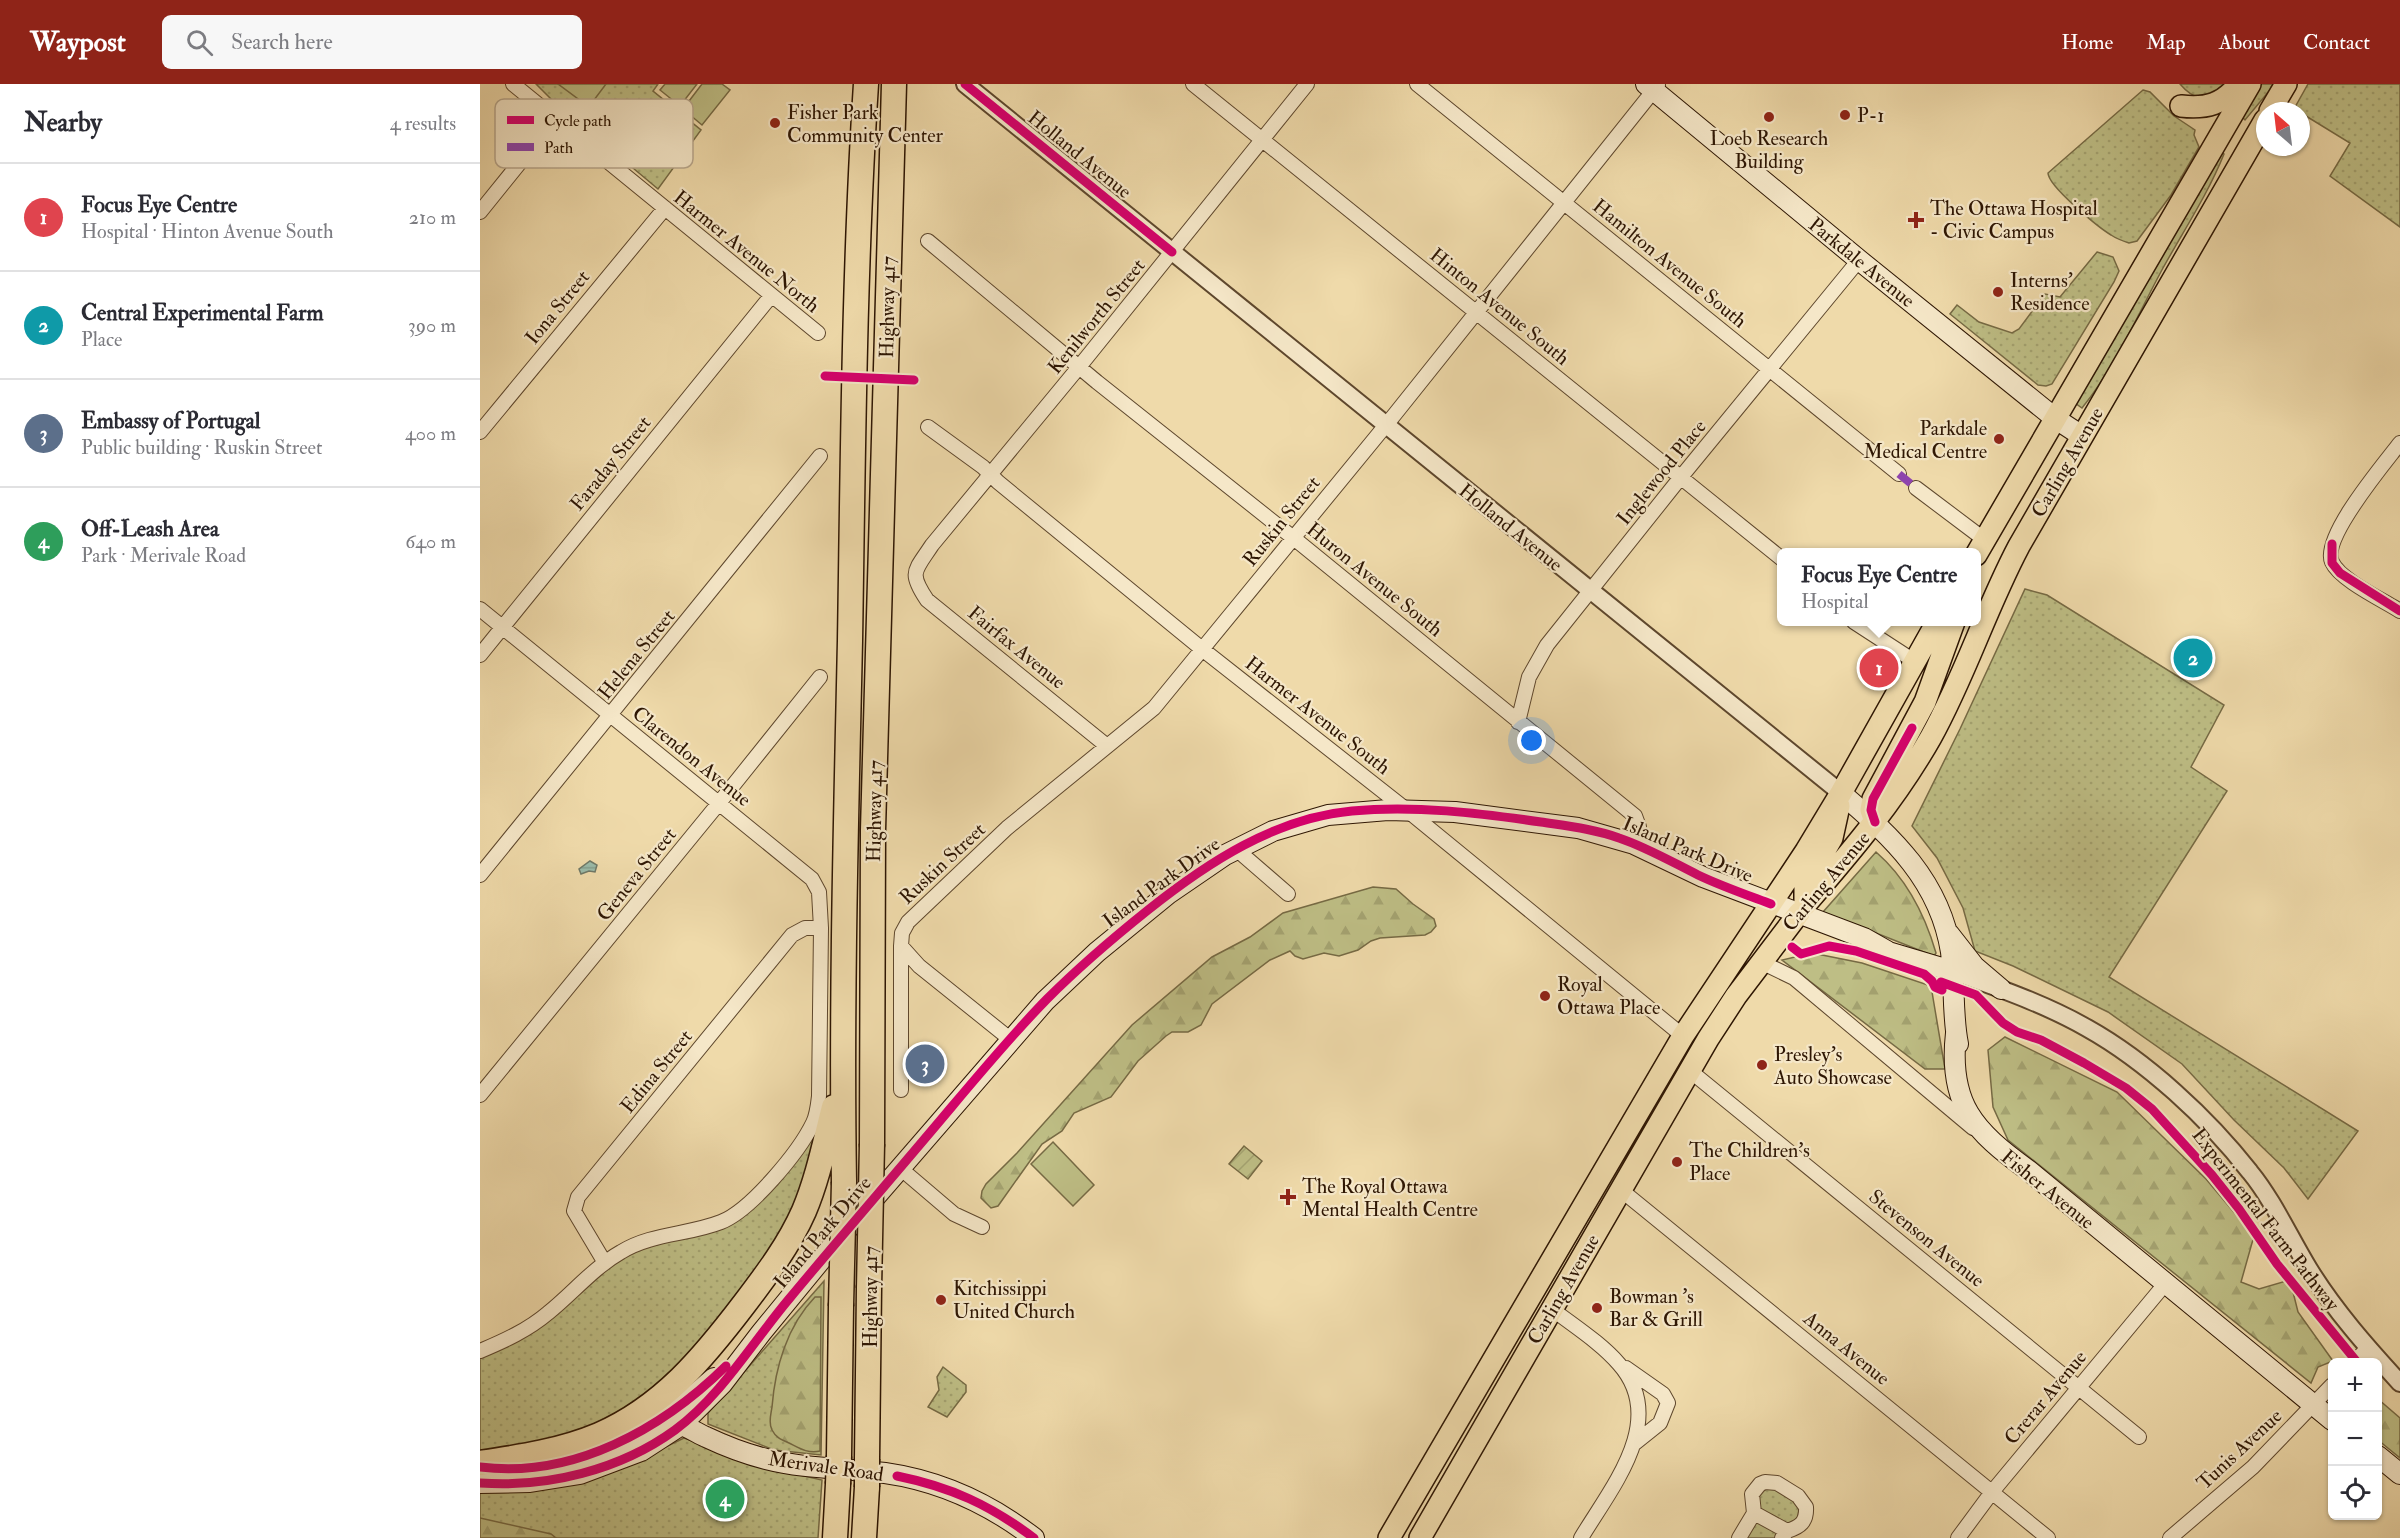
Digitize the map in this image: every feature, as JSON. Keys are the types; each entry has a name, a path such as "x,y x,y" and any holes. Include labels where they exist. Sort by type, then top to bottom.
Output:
{"highway":[{"path":"859,84 861,158"},
{"path":"835,1538 842,1306 844,1182 842,1066 851,560 861,158 866,84"},
{"name":"Highway 417","path":"864,1538 867,1487 872,1144 873,830 894,84"},
{"path":"480,1465 550,1451 597,1435 649,1407 696,1364 765,1276 797,1225 822,1156 842,1066"}],"main road":[{"path":"2181,106 2200,108 2214,105 2226,98 2239,84"},
{"name":"Carling Avenue","path":"1981,548 2250,84"},
{"path":"2275,102 2286,84"},
{"name":"Parkdale Avenue","path":"1653,86 1859,260 2056,419 2082,436"},
{"name":"Carling Avenue","path":"1420,1538 1717,1024 1798,914 1875,822 1932,736 2000,584 2082,436 2256,136"},
{"name":"Carling Avenue","path":"1389,1538 1683,1036 1841,793 1934,626"},
{"path":"1875,822 1871,810 1873,798 1925,702 1952,626"},
{"path":"1798,914 1805,885 1836,829 1841,793"},
{"name":"Holland Avenue","path":"1841,793 1875,822 1900,848 1918,872 1937,905 1946,930 1952,971 1956,1033 1971,1093 1978,1109 1996,1136 2028,1170"},
{"name":"Island Park Drive","path":"480,1483 530,1482 580,1474 641,1450 681,1425 711,1396 900,1168 1010,1039 1059,987 1118,934 1185,882 1236,849 1273,831 1322,816 1353,811 1408,811 1455,812 1593,831 1634,844 1703,877 1720,892 1767,909 1798,914 1832,938 1887,951 1952,971"},
{"path":"1946,930 1974,966 2001,989"},
{"name":"Holland Avenue","path":"1956,1033 1953,1058 1958,1090 1968,1113 1994,1145"},
{"name":"Fisher Avenue","path":"1994,1145 2028,1170 2328,1417"},
{"path":"1612,1157 1633,1169"},
{"name":"Island Park Drive","path":"480,1465 524,1467 570,1460 605,1449 650,1427 708,1383 761,1333"},
{"path":"650,1427 667,1424 681,1425"},
{"name":"Merivale Road","path":"681,1425 722,1444 769,1460 885,1473 946,1488 988,1506 1034,1538"},
{"path":"2382,1459 2400,1474"}],"street":[{"name":"Harmer Avenue North","path":"513,84 531,99"},
{"name":"Holland Avenue","path":"965,84 1841,793"},
{"name":"Hinton Avenue South","path":"1193,84 1777,555"},
{"name":"Kenilworth Street","path":"915,571 932,545 1079,368 1306,84"},
{"name":"Hamilton Avenue South","path":"1417,84 1899,474"},
{"name":"Ruskin Street","path":"901,1090 901,946 902,933 908,922 1007,828 1154,708 1385,426 1653,86"},
{"path":"480,212 515,168"},
{"name":"Harmer Avenue North","path":"615,168 818,333"},
{"name":"Iona Street","path":"480,432 664,208"},
{"name":"Huron Avenue South","path":"928,240 1079,368 1294,538 1637,819 1639,827 1634,844"},
{"name":"Inglewood Place","path":"1518,722 1529,677 1547,645 1859,260"},
{"name":"Faraday Street","path":"480,655 771,296"},
{"name":"Harmer Avenue South","path":"928,427 991,474 1202,649 1408,811 1683,1036"},
{"path":"2400,443 2360,495 2332,544 2332,563 2340,573 2400,611"},
{"name":"Helena Street","path":"480,875 820,456"},
{"path":"1916,488 1981,548"},
{"name":"Fairfax Avenue","path":"915,571 914,579 927,600 1107,746"},
{"name":"Clarendon Avenue","path":"480,609 816,883 819,892 821,928 819,1096 815,1115 807,1132 758,1195 734,1215 714,1224 652,1238 629,1247 605,1263 547,1314 521,1331 480,1351"},
{"path":"1860,626 1914,661"},
{"name":"Geneva Street","path":"480,1095 820,677"},
{"path":"1236,849 1288,894"},
{"name":"Edina Street","path":"605,1263 574,1211 578,1197 792,935 806,928 821,928"},
{"path":"901,946 919,966 1010,1039"},
{"name":"Fisher Avenue","path":"1761,962 1794,978 1994,1145"},
{"path":"1952,971 2001,989 2086,1028 2115,1045 2178,1095 2216,1132 2252,1173 2335,1307 2400,1383"},
{"name":"Stevenson Avenue","path":"1689,1070 2139,1437"},
{"path":"900,1168 954,1214 982,1227"},
{"name":"Anna Avenue","path":"1621,1190 2048,1538"},
{"name":"Crerar Avenue","path":"1958,1538 1992,1492 2165,1284"},
{"path":"1551,1309 1619,1364 1663,1394 1668,1403 1660,1423 1635,1443"},
{"path":"2358,1358 2368,1348"},
{"path":"1581,1538 1635,1443 1640,1422 1633,1386 1619,1364"},
{"name":"Tunis Avenue","path":"2170,1538 2253,1467 2328,1389"},
{"path":"1739,1538 1754,1513 1752,1494 1765,1482 1777,1483 1798,1496 1806,1507 1807,1514 1800,1526 1784,1534 1754,1513"}],"green space":[{"path":"536,84 658,84 653,91 663,99 551,99"},
{"path":"558,84 606,84 595,99 578,99"},
{"path":"665,84 697,84 685,99 671,99 660,90"},
{"path":"702,84 722,84 730,90 702,125 693,117 693,99 691,99"},
{"path":"2180,84 2228,84 2226,88 2202,97 2191,94"},
{"path":"2261,84 2275,84 2260,102 2256,102 2256,107 2245,120 2242,117"},
{"path":"2308,84 2400,84 2400,227 2330,176 2350,143 2310,119 2310,102 2298,102"},
{"path":"2143,90 2150,92 2174,116 2195,130 2194,135 2199,147 2171,195 2137,241 2129,243 2111,235 2085,215 2056,187 2048,173"},
{"path":"693,124 701,130 693,141"},
{"path":"2222,153 2224,154 2211,183 2126,340 2082,408 2075,403"},
{"path":"633,168 673,168 658,189"},
{"path":"2097,252 2113,257 2119,271 2052,384 2038,385 1950,314 1957,305 1979,322 2012,333 2019,329 2045,294 2060,297"},
{"path":"2025,589 2047,595 2224,705 2191,767 2227,791 2109,977 2358,1131 2308,1199 2284,1168 2234,1120 2182,1064 2108,1012 2013,966 1975,951 1963,908 1937,858 1912,826"},
{"path":"1876,852 1896,873 1913,898 1931,939 1936,953 1934,956 1823,912"},
{"path":"1373,887 1396,889 1434,919 1436,926 1425,935 1380,938 1358,950 1339,956 1324,953 1303,959 1290,951 1270,960 1212,1004 1201,1025 1188,1032 1172,1032 1166,1036 1138,1061 1111,1097 1074,1113 1062,1131 1042,1144 998,1206 991,1208 981,1198 986,1184 1017,1153 1132,1025 1212,957 1250,937 1283,913"},
{"path":"1812,953 1862,963 1931,986 1945,1069 1925,1069 1782,960"},
{"path":"2005,1037 2117,1092 2206,1179 2254,1236 2241,1282 2259,1289 2290,1280 2298,1312 2331,1358 2328,1358 2328,1363 2318,1367 2311,1383 2008,1140 1993,1107 1988,1050"},
{"path":"806,1127 818,1134 797,1211 706,1347 596,1431 480,1456 480,1346 534,1318 604,1258 727,1214 757,1191"},
{"path":"1053,1142 1094,1185 1073,1206 1031,1164"},
{"path":"1244,1146 1262,1161 1248,1179 1229,1164"},
{"path":"824,1281 821,1455 774,1450 708,1424 708,1413"},
{"path":"815,1297 821,1297 820,1451 812,1452 800,1449 779,1438 772,1430 770,1421 776,1377 784,1348 797,1321"},
{"path":"943,1367 966,1385 966,1392 947,1417 928,1407 939,1390 937,1377"},
{"path":"2382,1402 2400,1418 2400,1458 2382,1443"},
{"path":"684,1438 769,1468 822,1480 818,1538 480,1538 480,1492 532,1490 559,1485 611,1470"},
{"path":"1768,1488 1781,1491 1793,1500 1799,1507 1798,1517 1777,1538 1744,1538 1760,1493"},
{"path":"480,1518 551,1534 556,1538 480,1538"}],"shaded area":[{"path":"590,861 597,865 595,872 589,871 581,874 579,869"}],"marked path":[{"path":"1899,474 1916,488"}],"cycle path":[{"path":"965,84 1172,252"},
{"path":"825,376 914,380"},
{"path":"2332,544 2332,563 2340,573 2400,611"},
{"path":"1875,822 1871,810 1873,799 1912,728"},
{"path":"480,1483 505,1484 557,1479 607,1466 654,1444 692,1416 722,1385 789,1299 983,1069 1047,999 1148,910 1218,860 1269,833 1324,815 1375,809 1446,811 1541,822 1590,830 1619,838 1707,879 1771,904"},
{"path":"1792,947 1801,954 1829,946 1856,951 1924,974 1935,987 1942,990"},
{"name":"Experimental Farm Pathway","path":"1942,990 1941,982 1976,995 2003,1023 2017,1032 2041,1040 2084,1063 2126,1088 2152,1109 2212,1175 2277,1264 2354,1358"},
{"path":"480,1467 515,1469 549,1465 582,1457 614,1445 674,1410 726,1366"},
{"path":"897,1476 917,1480 969,1499 1002,1516 1034,1538"}],"place":[{"name":"P-1","path":"1845,115"},
{"name":"Loeb Research Building","path":"1769,117"},
{"name":"Fisher Park Community Center","path":"775,123"},
{"name":"The Ottawa Hospital - Civic Campus","path":"1916,220"},
{"name":"Interns' Residence","path":"1998,292"},
{"name":"Parkdale Medical Centre","path":"1999,439"},
{"name":"Central Experimental Farm","path":"2193,658"},
{"name":"Focus Eye Centre","path":"1879,668"},
{"name":"Royal Ottawa Place","path":"1545,996"},
{"name":"Embassy of Portugal","path":"925,1064"},
{"name":"Presley's Auto Showcase","path":"1762,1065"},
{"name":"The Children's Place","path":"1677,1162"},
{"name":"The Royal Ottawa Mental Health Centre","path":"1288,1197"},
{"name":"Kitchissippi United Church","path":"941,1300"},
{"name":"Bowman 's Bar & Grill","path":"1597,1308"},
{"name":"Off-Leash Area","path":"725,1499"}]}
